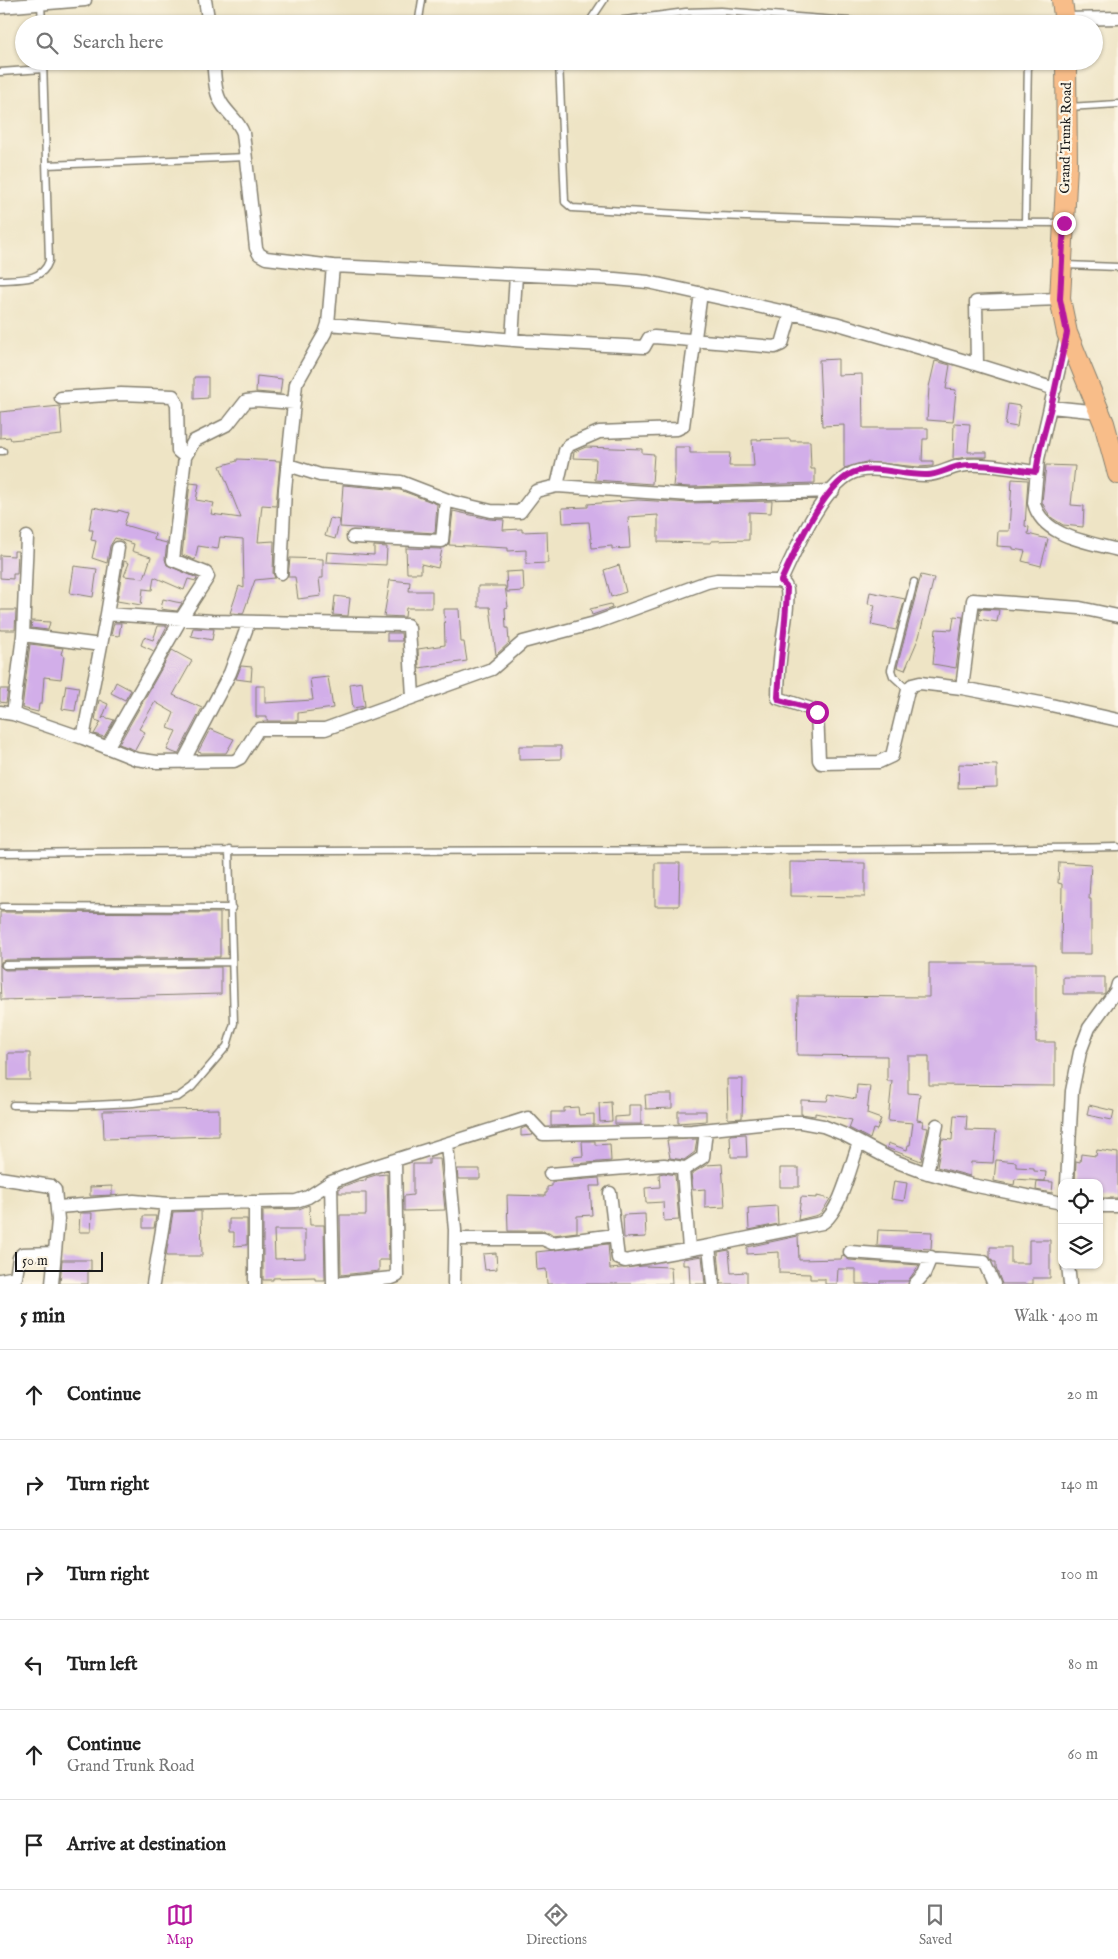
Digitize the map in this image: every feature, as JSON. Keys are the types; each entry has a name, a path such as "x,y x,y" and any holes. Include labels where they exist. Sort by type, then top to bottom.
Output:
{"main road":[{"name":"Grand Trunk Road","path":"1066,70 1066,165 1060,299 1067,333 1105,420 1118,474"}],"street":[{"path":"0,7 85,0"},
{"path":"205,0 208,15"},
{"path":"1064,14 1078,15"},
{"path":"1103,17 1118,18"},
{"path":"214,70 217,96 226,110 241,126 247,157 256,248 259,254 266,258 333,266 632,280 701,293 835,323 977,364 1055,389"},
{"path":"282,573 282,535 294,403 298,381 325,333 328,324 333,266"},
{"path":"512,340 516,275"},
{"path":"557,486 569,445 599,432 677,429 683,426 701,293"},
{"path":"977,364 976,302 1060,299"},
{"path":"328,324 512,340 643,348 651,337 778,346 782,344 791,313"},
{"path":"1067,333 1040,449 1034,503 1039,516 1056,531 1118,550"},
{"path":"61,398 121,394 173,396 177,404 178,452 185,457"},
{"path":"107,748 181,619 208,578 206,573 173,560 185,457 194,441 228,424 246,402 256,400 294,403"},
{"path":"1051,407 1105,420"},
{"path":"288,465 325,476 401,482 446,500 491,511 519,512 536,491 557,486 691,494 832,491"},
{"path":"781,581 803,533 820,504 850,474 864,470 925,475 969,466 1036,472"},
{"path":"353,537 442,541 446,500"},
{"path":"13,714 23,634 27,537"},
{"path":"83,738 118,548"},
{"path":"0,712 13,714 145,761 236,761 260,729 325,729 492,669 523,642 595,623 717,580 781,581 787,588 780,654 779,699 817,711 820,762 879,762 892,756 908,690 916,683 962,688 1118,720"},
{"path":"962,688 973,600 1080,608 1118,616"},
{"path":"106,614 249,622 408,625 413,697"},
{"path":"183,762 230,673 249,622"},
{"path":"23,634 101,645"},
{"path":"1068,1179 1072,1091 1080,1052 1089,1028 1117,989"},
{"path":"58,1207 134,1201 170,1204 255,1203 296,1200 308,1197 331,1182 357,1172 528,1118 545,1134 706,1130 780,1122 800,1122 823,1126 892,1160 927,1174 1058,1202"},
{"path":"927,1174 937,1125"},
{"path":"550,1174 664,1165 684,1168 703,1157 706,1130"},
{"path":"610,1193 618,1258 622,1261 709,1246 826,1221 836,1208 858,1143"},
{"path":"447,1144 455,1239 454,1284"},
{"path":"331,1182 333,1284 392,1278 397,1276 396,1160"},
{"path":"684,1168 689,1249"},
{"path":"0,1178 51,1186 56,1195 58,1207 52,1284"},
{"path":"255,1203 255,1284"},
{"path":"153,1284 166,1206 170,1204"},
{"path":"1103,1206 1118,1206"},
{"path":"455,1239 543,1239 552,1243 615,1235"},
{"path":"709,1246 713,1284"},
{"path":"850,1252 984,1262 994,1284"},
{"path":"0,1280 16,1277 19,1258 22,1254 54,1253"},
{"path":"915,1284 924,1274 931,1257"},
{"path":"1068,1269 1070,1284"}],"lane":[{"path":"420,15 422,0"},
{"path":"594,15 604,0"},
{"path":"41,4 42,15"},
{"path":"663,15 720,11 771,15"},
{"path":"0,72 29,70"},
{"path":"0,280 38,276 47,267 50,254 43,70"},
{"path":"559,70 565,202 572,208 725,217 900,222 1064,223"},
{"path":"1025,222 1028,70"},
{"path":"1066,108 1118,104"},
{"path":"47,165 247,157"},
{"path":"1062,264 1118,267"},
{"path":"908,690 893,676 891,670 914,582"},
{"path":"0,853 229,850 580,852 1118,847"},
{"path":"13,1105 74,1106 133,1103 178,1097 192,1087 227,1046 232,1036 234,1023 229,850"},
{"path":"2,907 232,908"},
{"path":"5,965 232,962"}],"building":[{"path":"838,359 838,375 862,374 863,428 928,428 928,439 923,439 922,461 933,461 933,466 919,467 866,462 844,468 844,425 822,426 819,360"},
{"path":"935,361 950,365 946,389 956,390 953,422 927,420 929,387"},
{"path":"257,376 282,379 280,394 256,392"},
{"path":"194,377 208,377 208,398 194,399"},
{"path":"1008,404 1020,406 1017,427 1005,425"},
{"path":"60,406 62,435 11,440 10,437 0,438 0,412"},
{"path":"954,423 970,424 968,452 987,452 987,457 953,459"},
{"path":"790,439 790,441 810,441 811,469 815,469 815,483 673,486 675,477 675,447 690,447 690,453 730,453 729,466 754,466 752,440"},
{"path":"586,447 642,449 642,453 654,454 652,484 595,480 596,459 573,458 574,452"},
{"path":"237,459 280,461 276,506 262,505 258,542 274,541 273,573 275,578 255,580 243,614 230,613 239,586 244,588 243,539 220,537 218,549 198,546 195,560 182,555 190,483 199,484 196,500 214,503 211,514 241,518 220,466 237,461"},
{"path":"1046,465 1075,466 1071,505 1084,506 1083,527 1063,525 1052,518 1046,510 1042,502"},
{"path":"1012,479 1028,480 1025,526 1029,527 1028,534 1048,539 1041,566 1022,561 1025,551 1013,549 1013,547 997,546 998,531 1009,531"},
{"path":"343,485 400,490 437,504 435,533 340,527"},
{"path":"638,500 691,503 772,501 771,513 749,512 749,540 711,541 711,543 658,542 658,515 628,517 630,548 612,549 612,546 592,548 589,522 563,523 562,508 588,507 588,504"},
{"path":"93,507 128,513 124,525 155,534 154,540 167,543 165,559 167,565 197,578 196,581 188,579 184,590 154,577 152,590 143,589 141,605 117,601 124,561 129,563 124,576 144,578 151,557 132,551 134,544 115,538 110,546 107,563 92,558 96,541 91,540 93,530 89,530"},
{"path":"453,511 489,519 504,520 503,530 522,529 522,532 547,531 548,563 526,564 526,550 508,551 508,548 449,545"},
{"path":"330,518 340,520 335,539 325,536"},
{"path":"374,546 387,547 386,565 326,562 327,552 374,555"},
{"path":"406,548 442,549 438,568 421,564 421,573 407,573"},
{"path":"14,551 18,551 17,574 13,574 13,579 0,578 0,555 14,556"},
{"path":"290,558 323,559 323,578 319,578 321,596 298,599 295,577 288,577"},
{"path":"619,565 626,592 611,597 604,570"},
{"path":"74,566 97,569 93,597 70,593"},
{"path":"523,571 524,591 507,592 506,572"},
{"path":"921,575 934,578 919,637 905,670 897,667"},
{"path":"390,580 410,582 409,591 432,591 432,608 406,608 405,617 384,616"},
{"path":"478,586 505,586 508,607 505,608 506,628 508,628 509,643 496,655 490,607 478,607"},
{"path":"870,592 905,599 896,630 871,625 875,605 868,604"},
{"path":"335,596 350,598 348,616 333,615"},
{"path":"163,599 182,603 177,611 161,609"},
{"path":"611,604 612,608 592,615 590,609"},
{"path":"444,609 459,609 461,642 464,642 467,661 419,668 418,649 445,645"},
{"path":"980,609 999,610 997,622 979,619"},
{"path":"0,610 16,610 15,630 0,630"},
{"path":"954,616 963,617 956,668 933,664 936,629 952,630"},
{"path":"32,621 50,622 48,630 31,628"},
{"path":"114,623 121,623 119,636 111,635"},
{"path":"158,626 167,626 154,651 141,645 144,637 153,640"},
{"path":"193,628 214,629 212,640 191,636"},
{"path":"387,633 401,633 402,641 387,641"},
{"path":"30,644 63,648 61,654 64,656 61,679 44,677 42,704 39,704 38,712 22,708"},
{"path":"172,650 192,661 173,695 202,708 178,754 167,750 176,731 168,728 174,713 155,702 139,729 145,732 135,750 119,744"},
{"path":"241,666 252,667 251,681 236,679"},
{"path":"328,677 333,708 298,713 298,721 267,721 267,717 256,717 256,686 265,686 265,703 313,700 310,679"},
{"path":"116,682 131,690 125,700 111,693"},
{"path":"362,682 365,706 353,708 350,684"},
{"path":"66,685 79,687 75,711 62,709"},
{"path":"0,689 8,689 6,703 0,702"},
{"path":"99,700 108,704 102,719 104,717 114,720 104,737 94,734 101,722 95,720"},
{"path":"210,729 234,739 226,753 198,752"},
{"path":"519,746 561,746 561,759 519,760"},
{"path":"959,764 997,765 997,787 958,788"},
{"path":"790,862 865,863 865,897 790,896"},
{"path":"1059,862 1091,864 1089,899 1091,899 1091,954 1061,954 1062,884 1058,883"},
{"path":"655,863 680,863 679,906 655,906"},
{"path":"0,912 220,913 220,957 5,960 1,962 0,966"},
{"path":"929,963 1036,963 1036,1042 1055,1042 1055,1086 929,1085 929,1056 908,1056 908,1093 920,1094 917,1120 923,1121 922,1127 928,1128 921,1161 887,1148 888,1143 907,1150 908,1145 910,1145 913,1123 888,1121 892,1081 887,1081 887,1056 797,1055 798,996 929,997"},
{"path":"0,966 5,970 221,967 221,994 1,1000"},
{"path":"1063,977 1105,977 1105,993 1063,994"},
{"path":"8,1053 30,1053 30,1080 8,1080"},
{"path":"727,1079 743,1079 742,1118 728,1119"},
{"path":"857,1085 870,1086 867,1114 881,1119 877,1130 873,1129 870,1139 849,1128 852,1120 815,1113 815,1116 801,1114 801,1100 827,1101 829,1094 856,1099"},
{"path":"672,1094 672,1108 646,1109 645,1095"},
{"path":"611,1102 612,1121 600,1122 599,1103"},
{"path":"629,1105 641,1105 641,1124 615,1124 615,1117 629,1116"},
{"path":"1089,1105 1114,1111 1112,1120 1087,1115"},
{"path":"578,1107 579,1115 594,1114 594,1125 551,1126 551,1112 564,1112 564,1108"},
{"path":"219,1109 219,1136 104,1139 103,1111"},
{"path":"678,1111 706,1111 706,1121 678,1123"},
{"path":"954,1115 967,1116 966,1130 996,1131 993,1163 971,1162 970,1176 937,1167 942,1139 952,1140"},
{"path":"526,1127 533,1135 521,1136 521,1129"},
{"path":"746,1134 747,1157 731,1157 730,1135"},
{"path":"697,1139 695,1152 684,1160 670,1158 667,1140"},
{"path":"582,1141 595,1141 595,1145 610,1144 611,1161 574,1164 573,1157 583,1156"},
{"path":"1097,1150 1118,1153 1118,1198 1103,1198 1103,1179 1075,1179 1076,1161 1080,1162 1081,1154 1096,1156"},
{"path":"429,1159 440,1159 445,1210 404,1211 404,1196 413,1195 413,1164 429,1164"},
{"path":"996,1160 1016,1162 1016,1167 1034,1168 1034,1171 1046,1172 1045,1181 1015,1179 1014,1185 994,1181"},
{"path":"722,1164 725,1207 705,1208 705,1189 693,1190 691,1174 706,1165"},
{"path":"780,1168 799,1168 799,1187 780,1187"},
{"path":"457,1169 480,1169 480,1179 458,1179"},
{"path":"387,1174 389,1260 379,1260 379,1271 341,1275 340,1215 366,1215 366,1193 339,1193 339,1188 376,1175"},
{"path":"659,1174 675,1175 679,1220 664,1221 663,1202 646,1203 645,1188 660,1187"},
{"path":"599,1178 600,1186 590,1186 592,1215 577,1216 577,1232 553,1235 543,1231 508,1231 507,1195 545,1196 547,1187 552,1186 552,1182"},
{"path":"894,1181 907,1183 904,1201 891,1199"},
{"path":"1037,1181 1053,1182 1052,1193 1036,1190"},
{"path":"112,1186 112,1195 90,1196 90,1187"},
{"path":"817,1196 830,1199 822,1212 818,1215 798,1220 801,1197 817,1198"},
{"path":"309,1205 310,1225 324,1225 325,1280 315,1280 315,1277 263,1280 263,1210 299,1209","holes":["274,1230 305,1230 305,1258 275,1259"]},
{"path":"777,1206 778,1224 749,1230 748,1208"},
{"path":"201,1211 202,1256 166,1256 173,1212"},
{"path":"80,1213 92,1213 91,1232 79,1232"},
{"path":"645,1214 646,1237 624,1238 623,1215"},
{"path":"143,1216 156,1216 154,1228 143,1228"},
{"path":"229,1219 247,1219 247,1245 234,1246 234,1232 229,1232"},
{"path":"878,1230 932,1232 931,1249 877,1246"},
{"path":"798,1236 799,1260 841,1259 842,1255 849,1260 919,1265 908,1281 880,1281 880,1284 856,1284 856,1269 838,1269 837,1284 825,1284 825,1279 810,1279 810,1274 779,1273 779,1252 747,1254 747,1247"},
{"path":"1029,1240 1050,1240 1050,1278 1033,1278 1033,1284 1002,1284 996,1268 996,1262 993,1262 990,1257 990,1247 1011,1247 1011,1263 1029,1263"},
{"path":"608,1244 610,1269 644,1266 671,1267 672,1284 547,1284 546,1269 537,1270 536,1252"},
{"path":"729,1250 731,1273 747,1272 747,1284 721,1284 718,1252"},
{"path":"496,1253 497,1269 485,1270 483,1254"},
{"path":"702,1256 705,1284 690,1284 689,1265 683,1265 683,1259"},
{"path":"62,1260 91,1260 91,1271 88,1270 88,1284 60,1284"}],"route":[{"path":"817,712 816,710 779,700 778,697 780,654 787,588 781,581 803,533 820,504 845,478 856,471 870,470 931,475 960,466 978,466 1036,472 1067,333 1062,318 1060,299 1064,223"}]}
